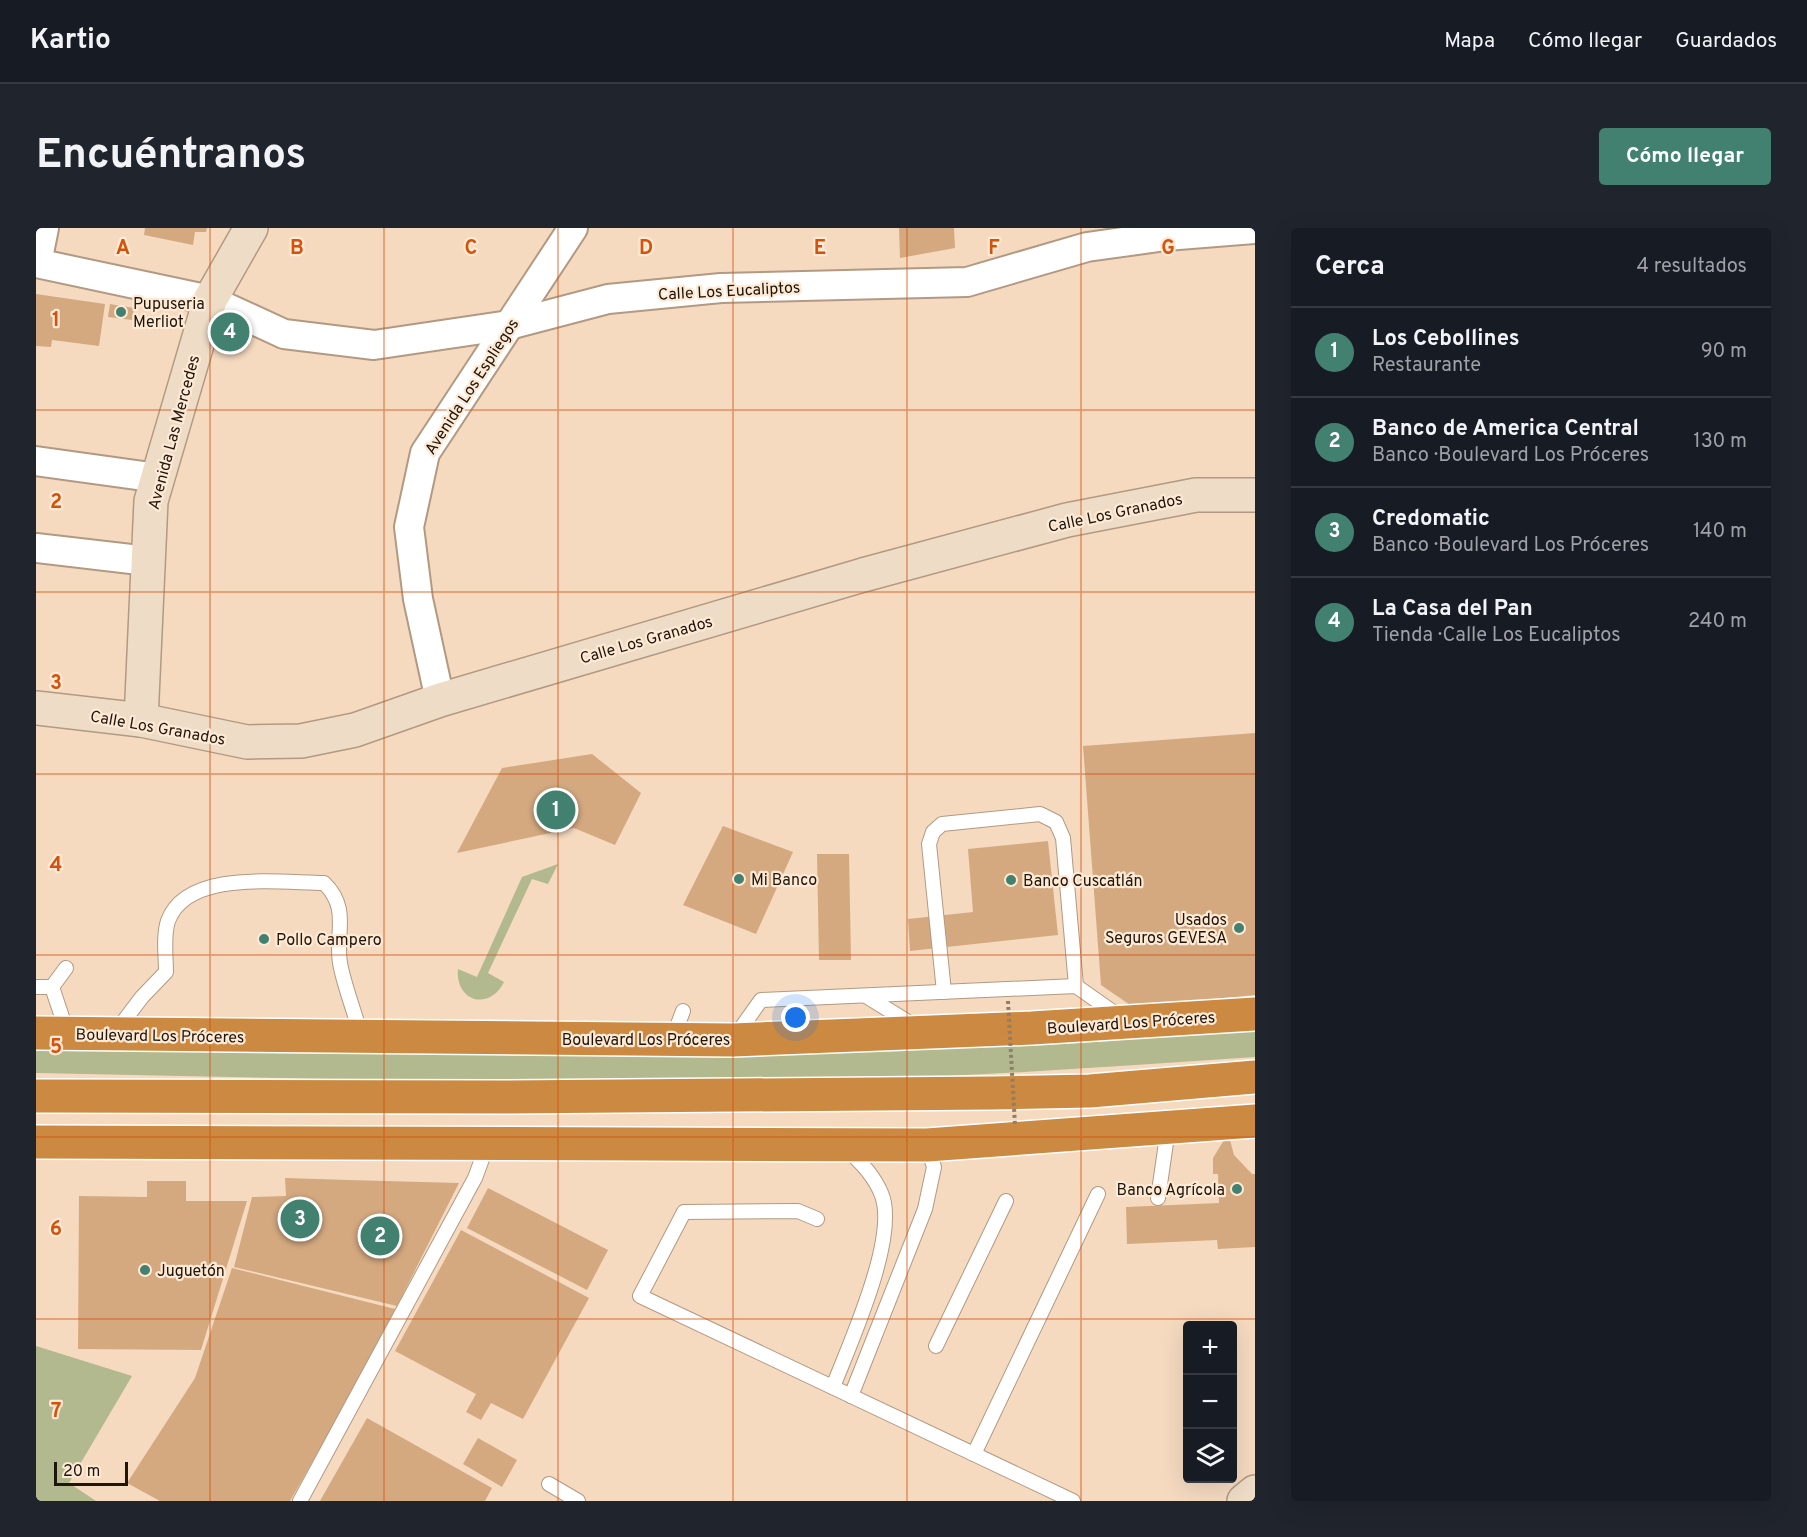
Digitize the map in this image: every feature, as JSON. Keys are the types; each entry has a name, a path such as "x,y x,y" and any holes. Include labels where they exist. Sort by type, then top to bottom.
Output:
{"highway":[{"name":"Boulevard Los Próceres","path":"52,1034 361,1036 678,1026 733,1040 1032,1028 1255,1014"},
{"path":"36,1096 501,1097 993,1093 1090,1090 1255,1077"},
{"path":"38,1141 927,1145 1255,1121"}],"street":[{"path":"37,263 44,228"},
{"name":"Avenida Las Mercedes","path":"141,720 151,501 210,300 252,228"},
{"name":"Avenida Los Espliegos","path":"440,700 418,599 409,526 425,453 573,228"},
{"name":"Calle Los Eucaliptos","path":"37,263 210,300 284,334 374,345 509,325 608,299 710,289 967,282 1093,238 1136,233 1255,229"},
{"path":"36,461 158,478"},
{"name":"Calle Los Granados","path":"36,708 141,720 247,742 301,741 355,730 440,700 852,579 1067,520 1196,495 1255,495"},
{"path":"36,548 148,561"},
{"path":"1244,1501 1255,1492"}],"lane":[{"path":"944,992 929,844 933,832 942,824 1040,814 1056,822 1063,838 1076,986"},
{"path":"113,1035 142,997 166,972 168,921 179,905 201,889 225,882 324,883 333,891 340,907 340,965 361,1036"},
{"path":"52,1034 52,987 66,968"},
{"path":"733,1040 761,1000 1076,986 1127,1022"},
{"path":"36,987 52,987"},
{"path":"866,996 922,1031"},
{"path":"1158,1198 1167,1129"},
{"path":"300,1501 475,1178 488,1142"},
{"path":"833,1387 874,1278 882,1251 884,1220 882,1195 860,1161 842,1145"},
{"path":"851,1396 925,1209 934,1167 927,1145"},
{"path":"974,1454 1098,1194"},
{"path":"936,1347 1006,1201"},
{"path":"817,1219 798,1211 684,1212 640,1296 1073,1501"},
{"path":"549,1484 578,1501"}],"path":[{"path":"1008,1001 1015,1125"}],"green space":[{"path":"558,864 548,884 532,879 488,973 504,982 498,991 482,1000 467,995 458,980 458,969 477,977 522,877"},
{"path":"1255,1029 1255,1057 906,1078 602,1082 36,1073 36,1045 413,1053 790,1052 1041,1045"},
{"path":"36,1346 132,1376 69,1483 96,1501 36,1501"}],"building":[{"path":"145,228 207,228 206,232 195,232 193,245 144,235"},
{"path":"899,228 954,228 955,248 900,258"},
{"path":"36,294 105,304 99,346 52,340 51,347 36,346"},
{"name":"Pupuseria Merliot","path":"110,304 134,308 132,320 108,317"},
{"path":"231,320 241,327 229,345 219,337"},
{"path":"1255,733 1255,995 1133,1007 1101,985 1083,746"},
{"path":"592,754 641,793 615,845 574,828 457,853 502,768"},
{"name":"Mi Banco","path":"723,826 793,852 756,934 683,905"},
{"name":"Banco Cuscatlán","path":"1048,841 1058,935 910,951 908,919 973,912 968,849"},
{"path":"817,854 849,854 851,960 819,960"},
{"name":"Banco Agrícola","path":"1224,1140 1230,1140 1234,1155 1252,1174 1255,1174 1255,1247 1218,1249 1217,1240 1127,1244 1126,1207 1219,1203 1218,1174 1213,1174 1213,1158"},
{"path":"285,1178 459,1183 397,1306 234,1267 252,1197 286,1196"},
{"path":"147,1181 186,1181 186,1201 247,1201 201,1350 78,1349 79,1196 147,1197"},
{"path":"488,1188 608,1250 587,1290 467,1228"},
{"path":"461,1230 589,1298 523,1419 491,1403 481,1420 466,1412 476,1394 395,1351"},
{"path":"232,1268 399,1310 290,1501 160,1501 127,1483 195,1378"},
{"path":"367,1418 492,1488 485,1501 320,1501"},
{"path":"478,1438 517,1460 502,1487 463,1464"}],"place":[{"name":"Pupuseria Merliot","path":"121,312"},
{"name":"La Casa del Pan","path":"230,332"},
{"name":"Los Cebollines","path":"556,810"},
{"name":"Mi Banco","path":"739,879"},
{"name":"Banco Cuscatlán","path":"1011,880"},
{"name":"Usados Seguros GEVESA","path":"1239,928"},
{"name":"Pollo Campero","path":"264,939"},
{"name":"Banco Agrícola","path":"1237,1189"},
{"name":"Credomatic","path":"300,1219"},
{"name":"Banco de America Central","path":"380,1236"},
{"name":"Juguetón","path":"145,1270"}]}
